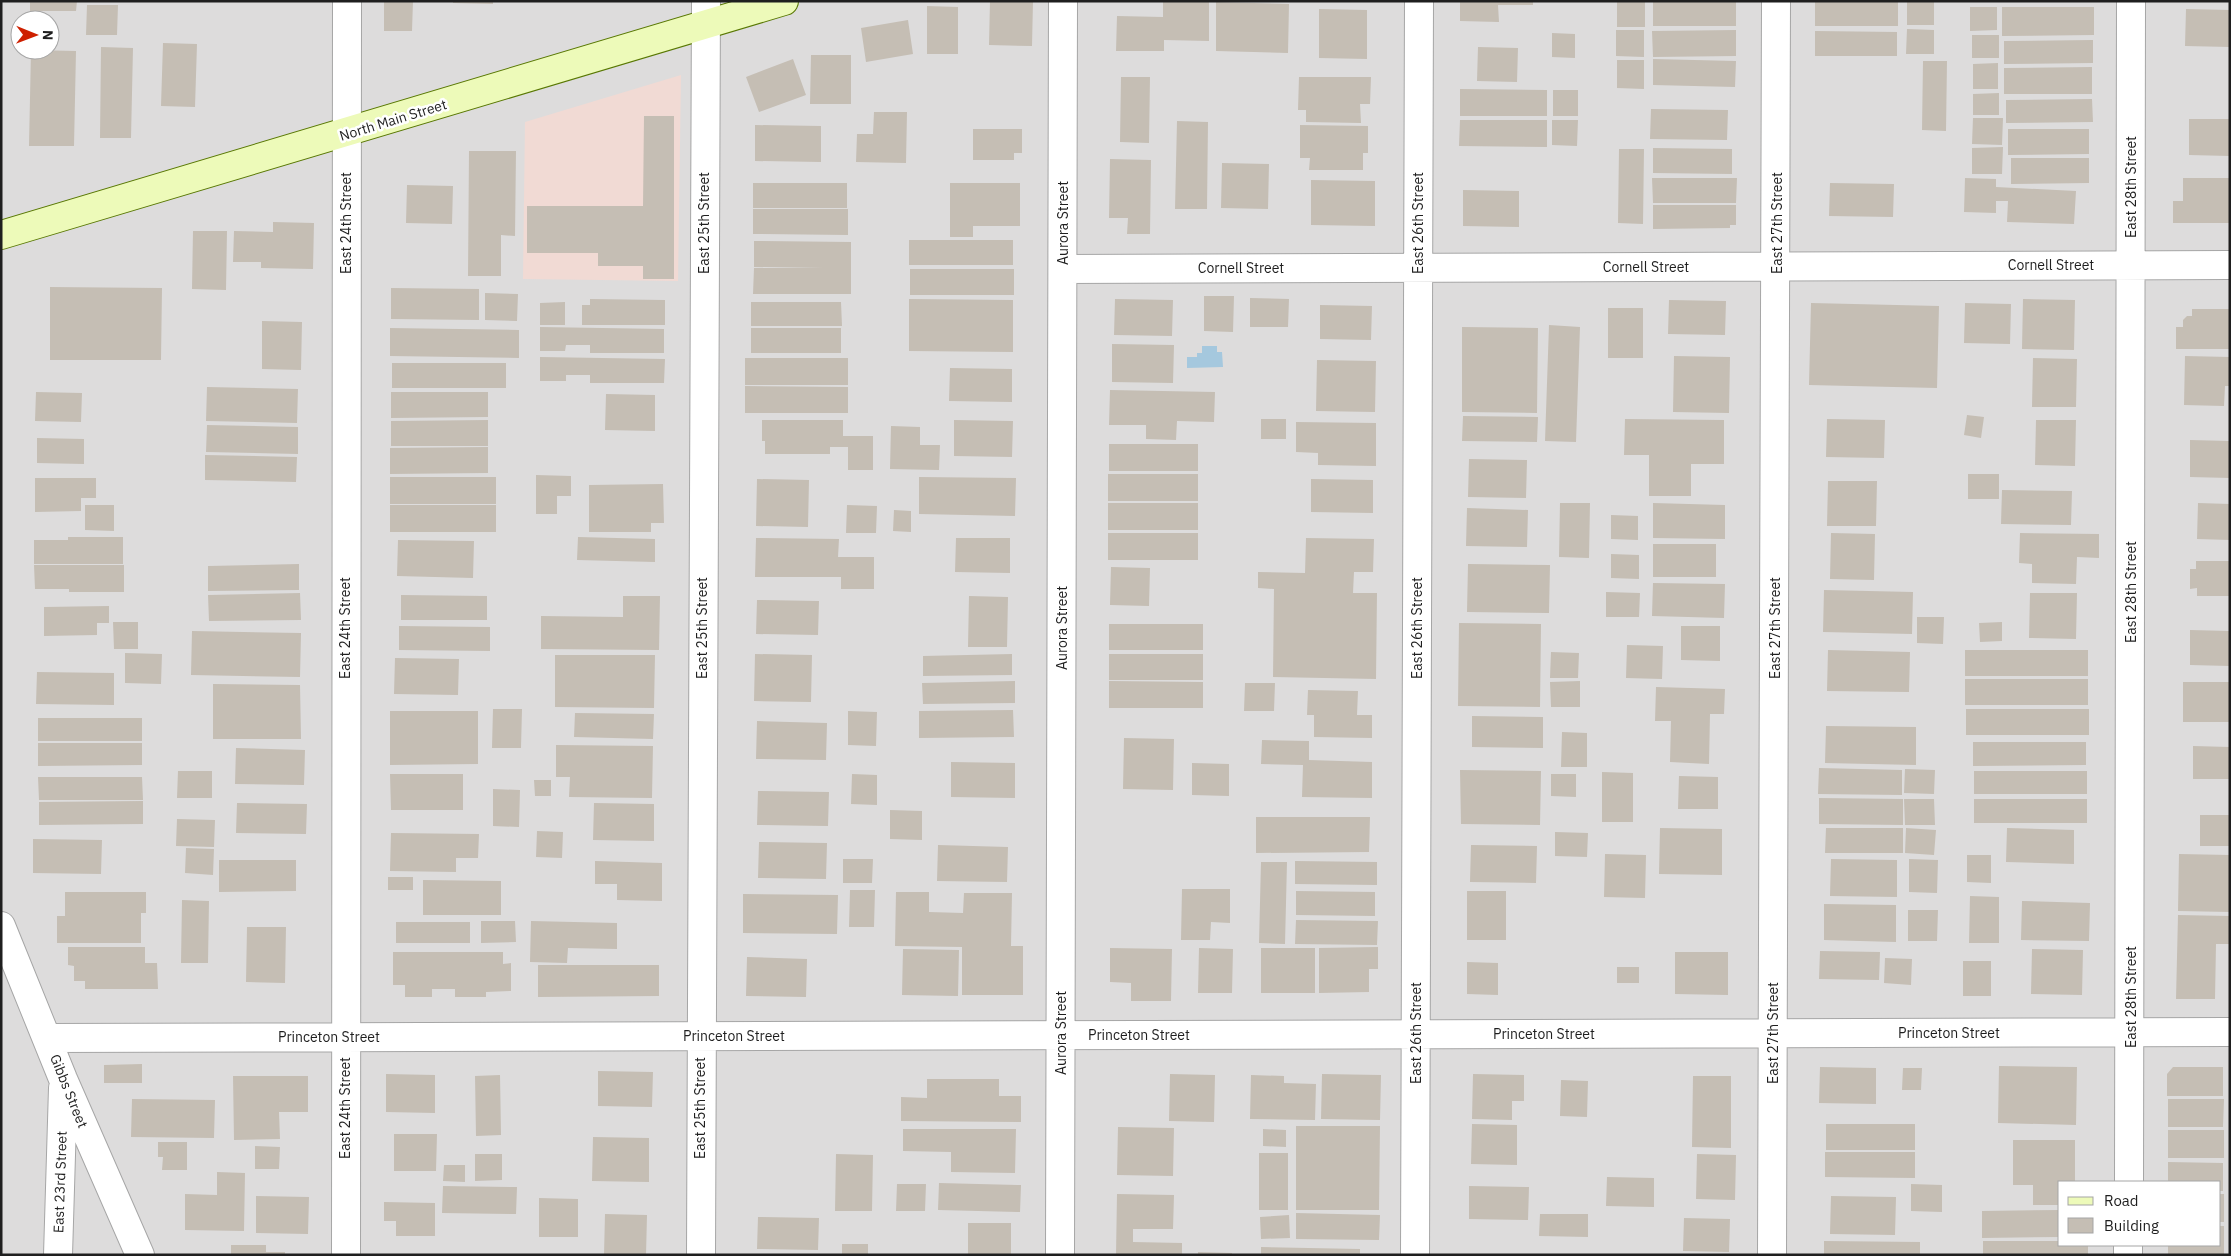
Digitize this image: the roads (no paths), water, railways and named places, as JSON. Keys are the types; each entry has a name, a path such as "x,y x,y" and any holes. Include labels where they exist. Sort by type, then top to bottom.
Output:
{"main road":[{"name":"North Main Street","path":"1,235 347,133 706,13 784,1"}],"street":[{"name":"East 24th Street","path":"346,1255 348,1"},
{"name":"Aurora Street","path":"1060,1255 1063,1"},
{"name":"East 26th Street","path":"1415,1255 1419,1"},
{"name":"East 27th Street","path":"1772,1255 1777,266 1776,1"},
{"name":"East 28th Street","path":"2129,1181 2131,1032 2131,1"},
{"name":"East 25th Street","path":"700,1255 706,13"},
{"name":"Cornell Street","path":"1063,269 2230,265"},
{"name":"Gibbs Street","path":"1,926 63,1079 140,1255"},
{"name":"Princeton Street","path":"48,1038 2230,1032"},
{"name":"East 23rd Street","path":"58,1255 63,1079"}],"water":[{"path":"1202,346 1217,346 1217,352 1222,352 1223,367 1187,368 1187,357 1197,357 1197,353 1202,353"}]}
